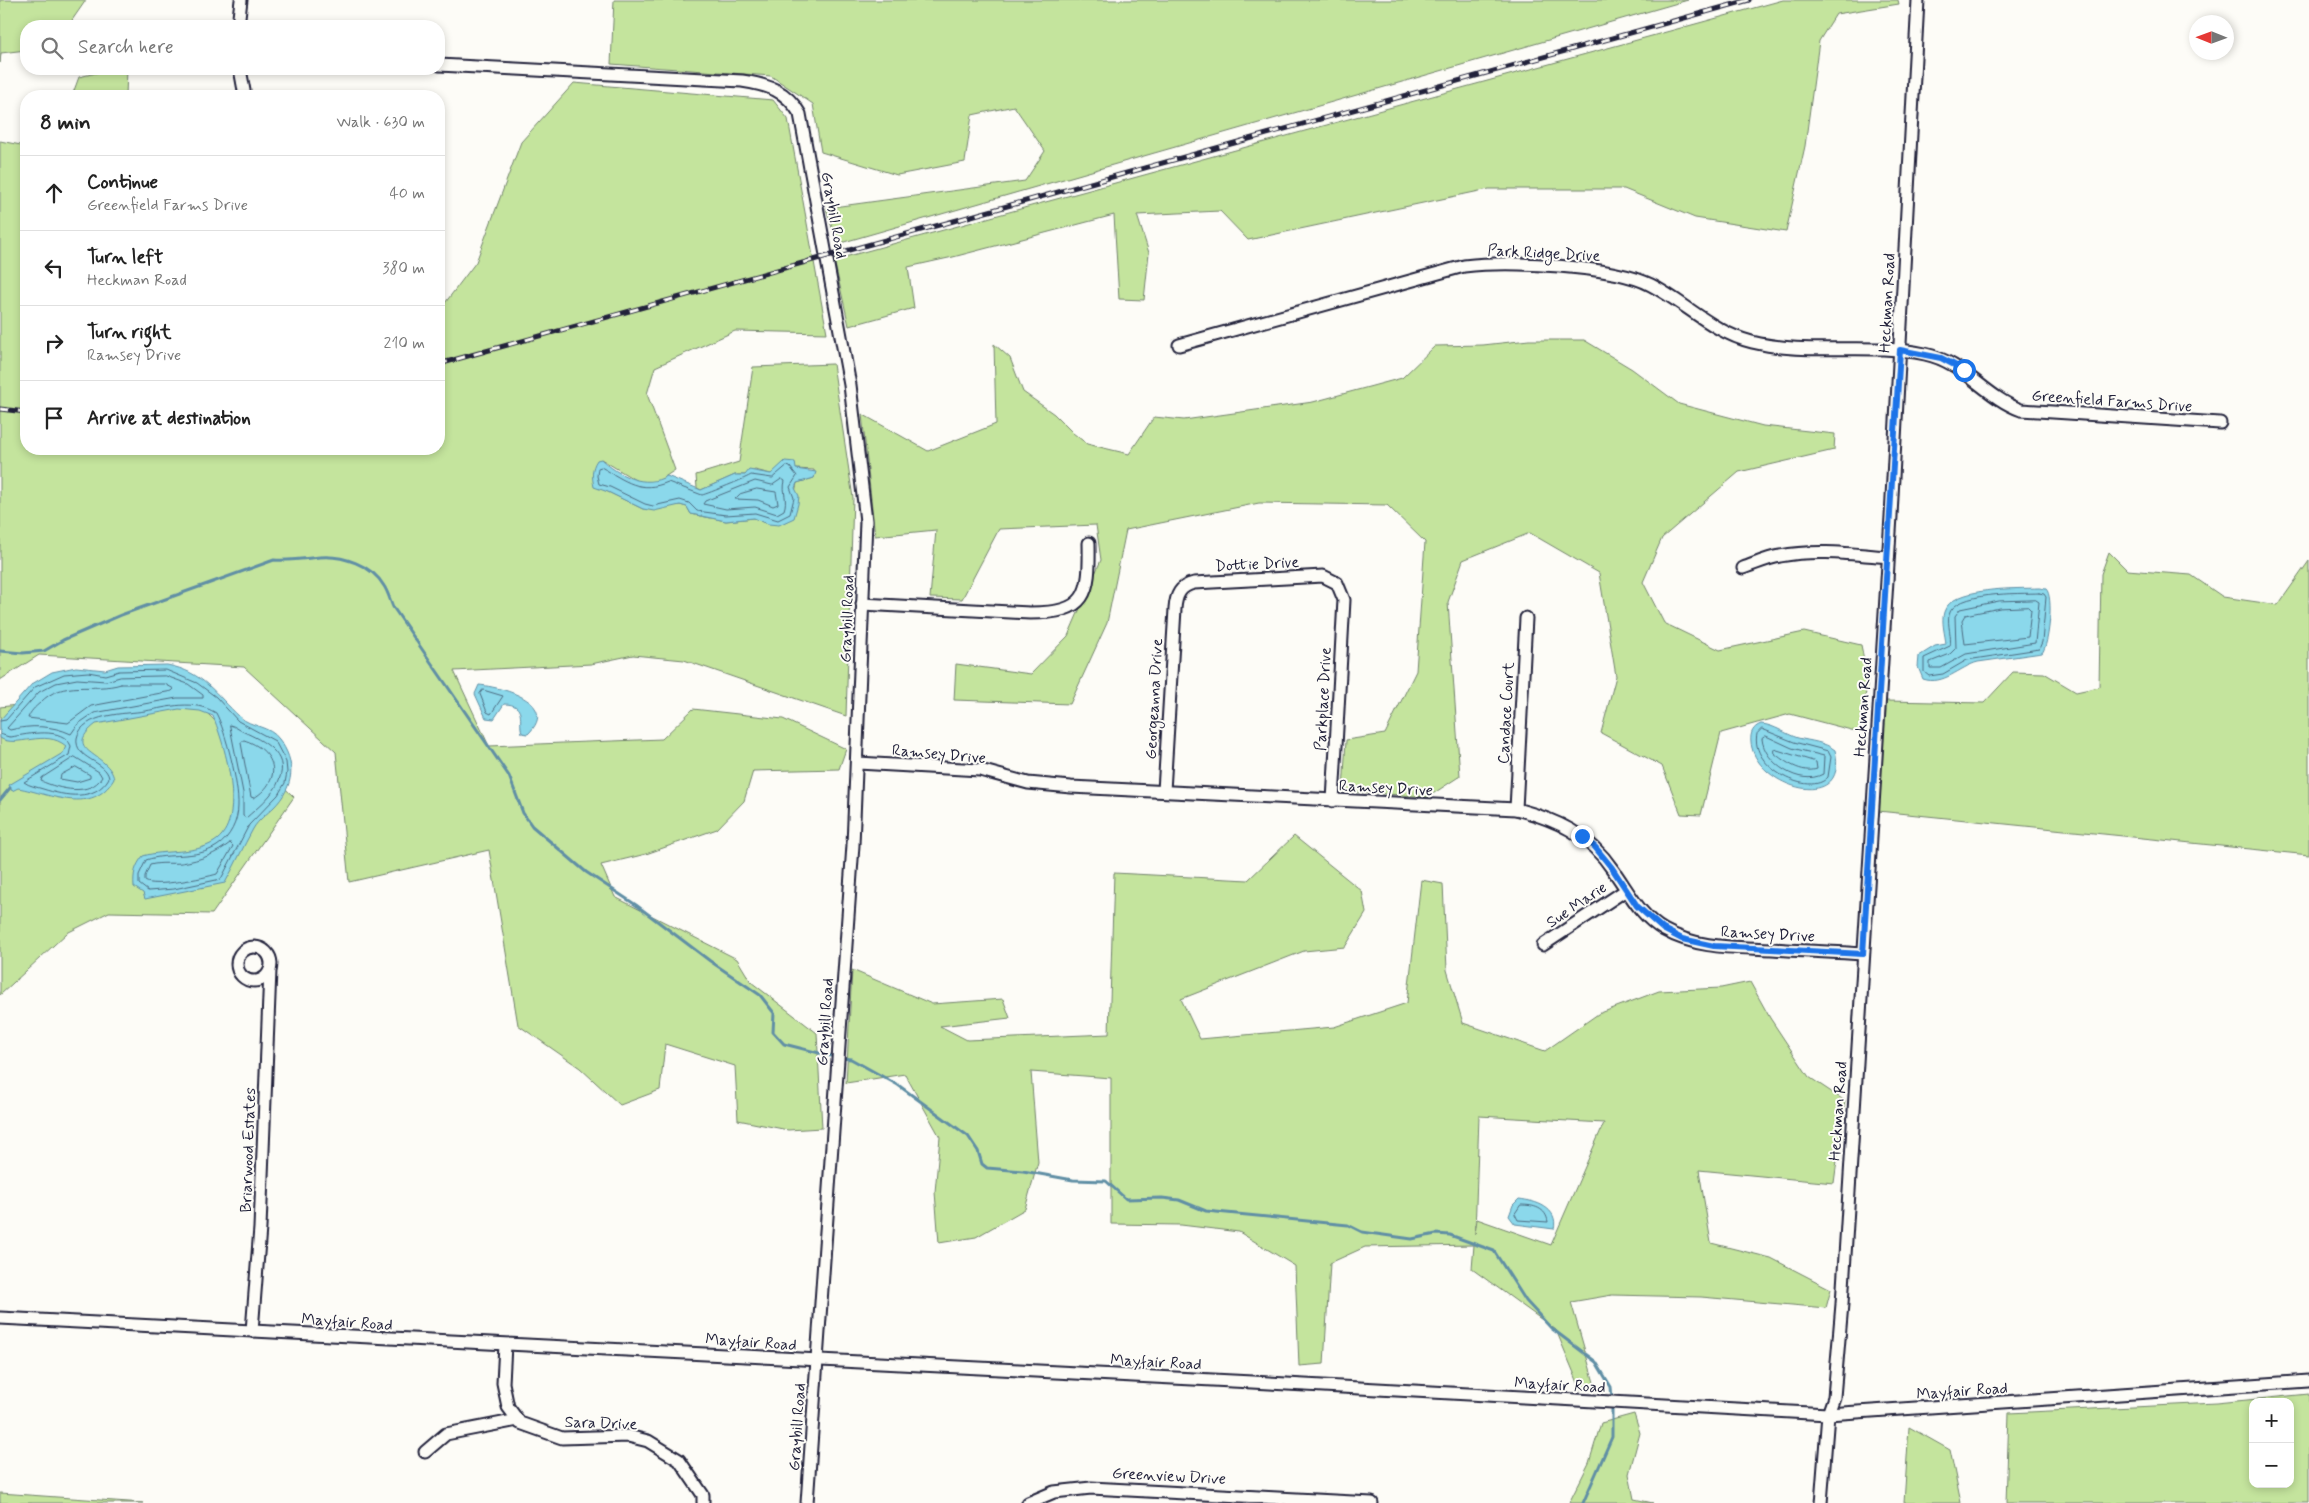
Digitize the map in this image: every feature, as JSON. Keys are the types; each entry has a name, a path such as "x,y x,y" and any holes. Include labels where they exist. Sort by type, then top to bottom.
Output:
{"street":[{"path":"239,20 241,0"},
{"name":"Heckman Road","path":"1821,1503 1828,1414 1834,1397 1842,1304 1888,557 1918,0"},
{"name":"Graybill Road","path":"445,65 742,81 776,89 794,104 800,114 850,386 866,521 858,763 807,1503"},
{"path":"241,75 244,90"},
{"name":"Park Ridge Drive","path":"1179,345 1445,271 1482,264 1599,270 1630,276 1664,292 1714,327 1752,342 1773,346 1900,350"},
{"name":"Greenfield Farms Drive","path":"1900,350 1925,354 1956,366 1995,398 2021,410 2220,423"},
{"path":"862,604 1030,613 1048,613 1069,608 1082,597 1086,589 1090,566 1089,543"},
{"path":"1743,568 1778,556 1799,553 1820,552 1888,557"},
{"name":"Dottie Drive","path":"1175,609 1178,593 1190,584 1323,576 1338,583 1344,600"},
{"name":"Parkplace Drive","path":"1333,801 1344,600"},
{"name":"Georgeanna Drive","path":"1164,791 1175,609"},
{"name":"Candace Court","path":"1516,809 1526,618"},
{"name":"Ramsey Drive","path":"858,763 980,770 1028,783 1333,801 1516,809 1548,817 1582,836 1601,854 1637,906 1650,920 1676,936 1699,944 1863,954"},
{"name":"Sue Marie","path":"1543,945 1626,890"},
{"name":"Briarwood Estates","path":"252,1331 260,1228 270,970"},
{"name":"Mayfair Road","path":"0,1318 1252,1382 1828,1414 2309,1381"},
{"path":"425,1452 446,1434 518,1420 508,1407 503,1384 505,1345"},
{"name":"Sara Drive","path":"518,1420 520,1423 562,1438 628,1436 648,1441 680,1460 703,1494 703,1503"},
{"name":"Greenview Drive","path":"1028,1503 1054,1492 1074,1488 1372,1503"},
{"path":"1134,1503 1135,1490"}],"green space":[{"path":"0,0 86,0 72,20 20,20 20,51 1,53 0,63"},
{"path":"614,0 1688,0 837,244 826,208 1025,181 1045,151 1014,106 972,115 965,162 897,175 821,152 813,104 771,76 611,64"},
{"path":"1783,0 1898,0 1899,4 1836,14 1819,41 1805,146 1786,232 1695,218 1624,189 1489,189 1248,240 1220,211 1137,215 1149,253 1144,300 1119,299 1114,215 908,267 914,308 849,326 834,260"},
{"path":"88,75 127,75 126,90 74,90 79,77"},
{"path":"574,83 773,100 788,119 827,333 735,331 655,367 647,394 675,470 657,482 640,483 601,459 602,489 643,509 680,505 687,507 691,514 726,521 754,518 768,524 795,492 797,483 814,478 814,470 796,469 771,474 755,470 745,475 735,475 701,490 697,488 696,475 739,462 753,367 833,364 853,498 846,716 684,660 633,655 591,664 454,671 489,746 662,739 693,709 783,719 846,749 839,769 753,771 744,801 717,829 646,854 601,865 615,897 737,959 751,982 817,1033 822,1128 788,1130 738,1120 735,1066 665,1044 660,1090 620,1105 580,1068 518,1025 489,850 349,882 336,752 244,667 39,655 0,680 0,141 20,145 20,455 445,455 445,303 476,262 521,142"},
{"path":"1529,340 1584,340 1632,369 1679,404 1763,426 1835,434 1834,450 1739,472 1662,538 1643,582 1664,623 1720,650 1804,632 1861,645 1868,680 1859,732 1790,714 1721,733 1701,815 1681,814 1662,766 1601,733 1616,676 1599,573 1530,533 1463,560 1448,602 1460,776 1428,797 1343,791 1346,740 1385,734 1416,671 1425,542 1387,505 1259,503 1126,530 1107,623 1070,704 954,700 956,664 1031,674 1068,636 1101,560 1096,525 999,529 962,599 930,598 936,530 875,536 862,414 928,451 996,424 994,344 1010,358 1023,392 1054,414 1073,433 1087,444 1129,454 1154,417 1184,420 1313,402 1402,378 1435,346 1483,345"},
{"path":"2109,552 2127,570 2191,575 2223,597 2278,605 2309,561 2309,855 1878,811 1886,701 1984,703 2013,672 2044,673 2076,692 2099,687 2101,574"},
{"path":"179,686 294,797 212,914 109,912 67,933 0,995 0,707"},
{"path":"1294,836 1362,891 1366,913 1345,947 1304,951 1181,999 1200,1039 1334,1027 1407,1003 1421,880 1443,884 1447,970 1463,1023 1545,1051 1598,1014 1659,991 1721,988 1750,982 1770,1018 1809,1077 1845,1101 1834,1183 1699,1170 1711,1243 1771,1258 1831,1289 1826,1308 1701,1297 1612,1295 1571,1302 1595,1386 1581,1390 1556,1330 1472,1269 1474,1245 1365,1247 1330,1263 1324,1364 1299,1366 1295,1266 1239,1232 1181,1225 1111,1224 1111,1078 1031,1072 1038,1162 1025,1209 976,1237 939,1243 935,1192 940,1137 905,1074 846,1083 852,970 932,1004 1003,999 1010,1018 940,1026 967,1040 1109,1034 1114,873 1248,880","holes":["1479,1116 1604,1123 1551,1245 1477,1219 1475,1234"]},
{"path":"2309,1394 2309,1503 2006,1503 2009,1413 2249,1400 2249,1488 2294,1488 2294,1398 2268,1398"},
{"path":"1634,1414 1640,1433 1629,1474 1634,1499 1653,1503 1569,1503 1589,1463 1601,1423"},
{"path":"1909,1427 1950,1450 1961,1503 1904,1503"},
{"path":"0,1493 143,1503 0,1503"}],"water":[{"path":"601,459 616,471 632,479 650,481 659,480 667,476 701,490 735,475 745,475 749,470 771,474 785,461 795,462 796,469 816,472 814,478 797,483 795,488 799,496 794,518 779,525 768,524 754,518 726,521 691,514 687,507 680,505 654,511 643,509 594,487 593,470 597,460"},
{"path":"2001,589 2046,589 2050,601 2047,641 2042,653 1978,662 1945,678 1938,680 1923,679 1918,667 1919,656 1935,646 1946,644 1943,616 1949,604 1959,597 1972,593"},
{"path":"167,665 180,668 200,678 244,720 271,731 285,748 291,765 291,774 286,791 274,807 255,826 225,883 145,899 143,893 134,887 136,867 143,856 197,849 206,846 214,842 224,832 230,818 232,801 228,764 213,716 200,711 179,709 96,724 86,733 83,741 85,747 110,770 114,779 105,790 94,797 83,800 57,798 18,788 12,791 9,785 63,753 66,746 58,741 40,738 7,741 0,738 0,720 32,684 52,672 76,667 105,670 118,666"},
{"path":"479,685 513,693 533,705 537,713 536,723 528,734 522,733 519,710 511,705 504,704 494,719 486,718 475,694"},
{"path":"1761,724 1771,726 1798,738 1822,743 1835,750 1836,770 1829,783 1816,788 1800,788 1783,782 1768,772 1756,758 1751,742 1753,731"},
{"path":"1519,1199 1539,1204 1550,1211 1555,1222 1554,1229 1515,1224 1509,1216 1513,1205"}],"waterway":[{"path":"0,651 23,653 44,651 63,640 121,615 274,560 329,557 356,563 372,572 384,586 393,607 509,776 523,813 532,826 586,872 636,905 710,961 760,995 774,1013 773,1032 784,1044 835,1057"},
{"path":"0,800 10,788"},
{"path":"841,1058 851,1059 898,1085 968,1136 978,1151 982,1164 987,1168 1023,1171 1073,1180 1106,1181 1126,1199 1162,1198 1179,1200 1206,1211 1348,1225 1362,1232 1412,1239 1436,1234 1450,1235 1494,1251 1526,1301 1551,1328 1596,1362 1611,1387 1612,1398"},
{"path":"1583,1503 1612,1437 1612,1405"}],"railway":[{"path":"445,362 1749,0"},
{"path":"0,409 20,411"}],"route":[{"path":"1582,836 1595,847 1612,868 1637,906 1650,920 1682,939 1714,946 1863,954 1900,350 1941,358 1964,370"}]}
